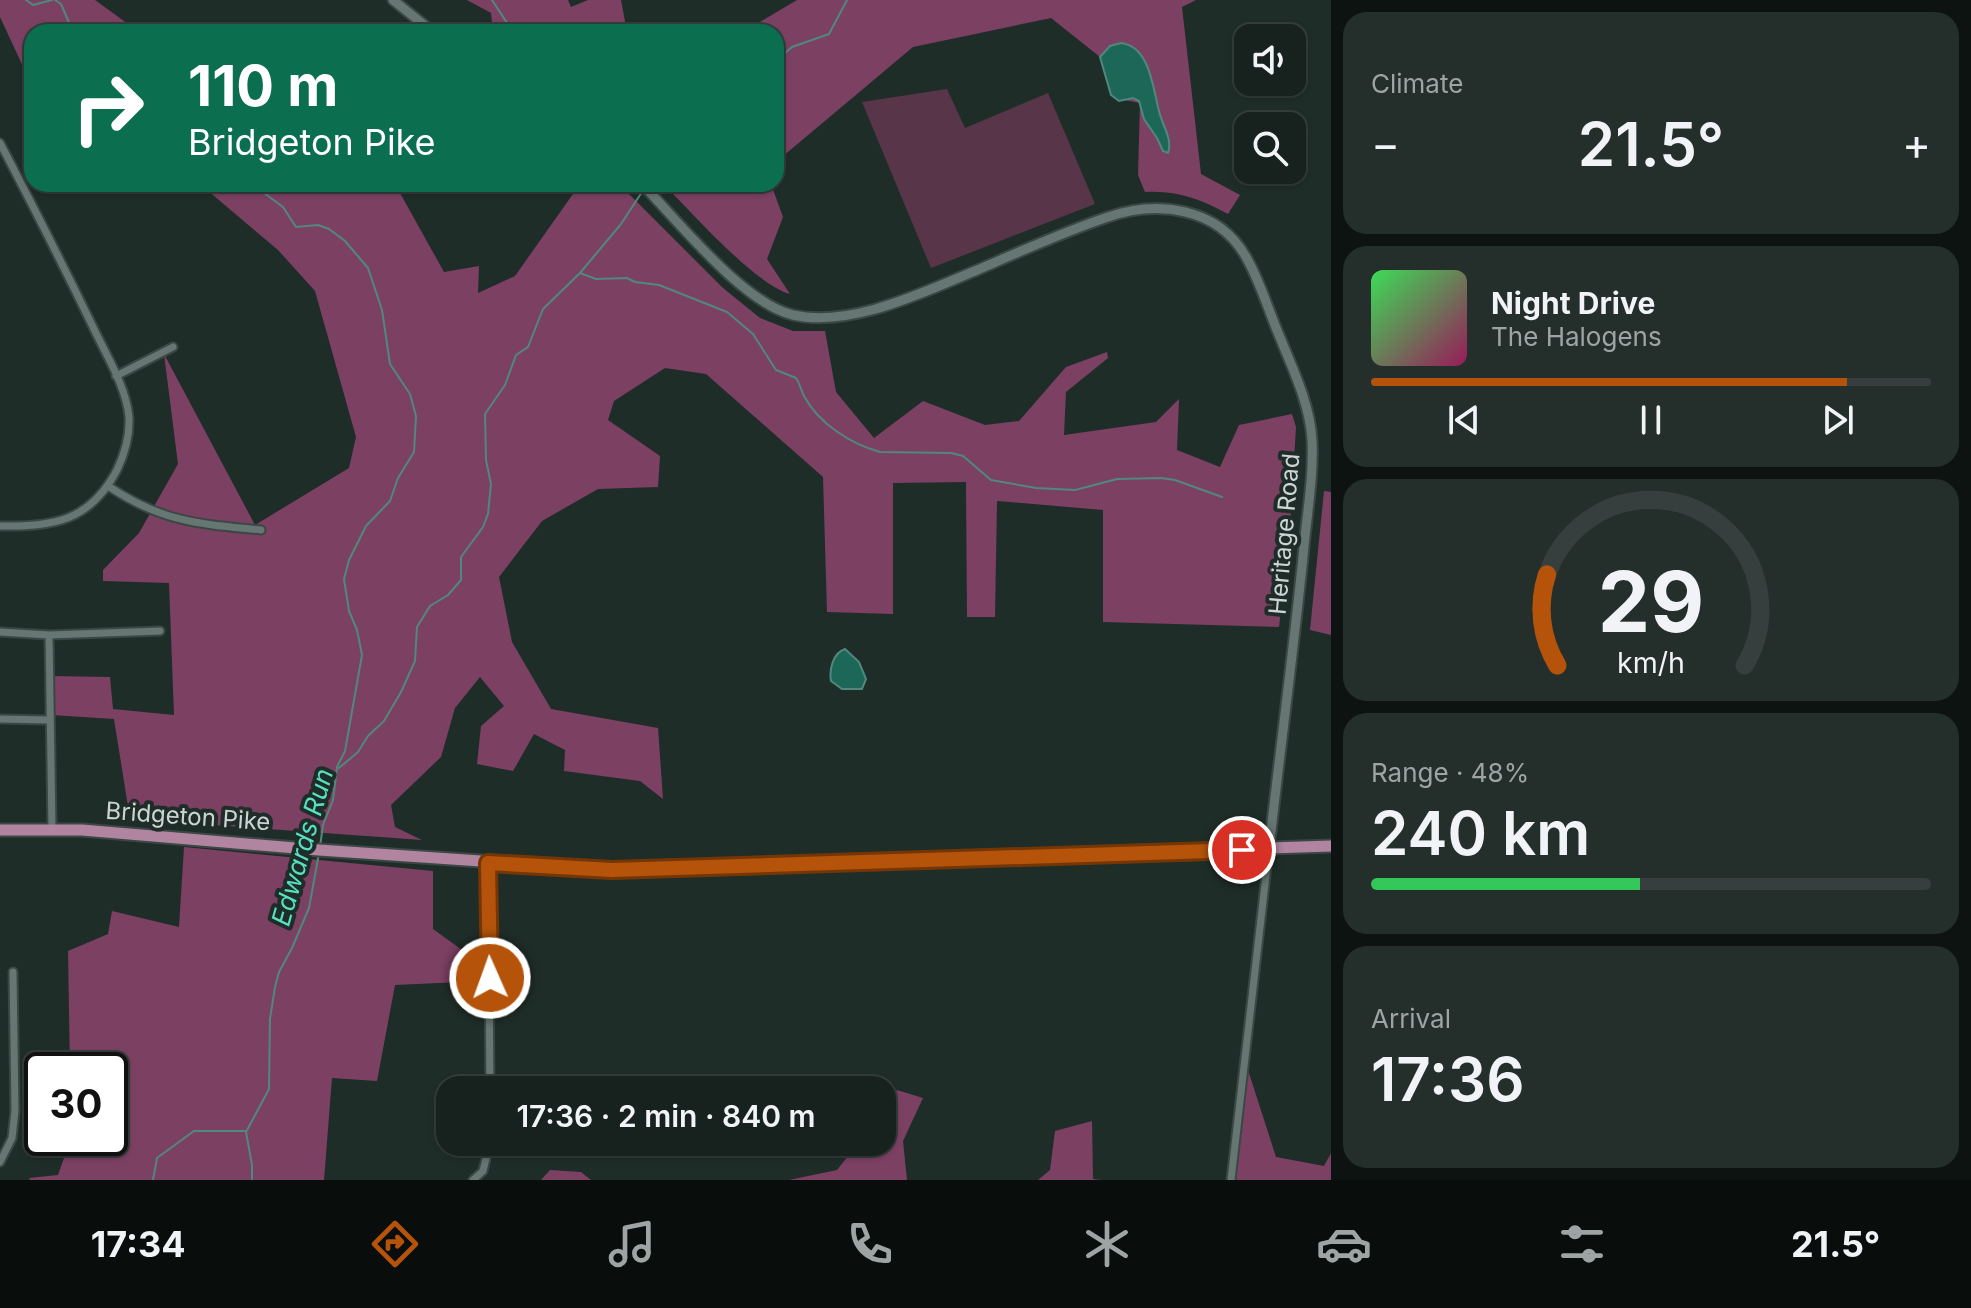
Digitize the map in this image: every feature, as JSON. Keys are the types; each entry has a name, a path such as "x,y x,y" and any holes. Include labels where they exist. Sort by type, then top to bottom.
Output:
{"main road":[{"name":"Bridgeton Pike","path":"0,830 52,829 177,836 488,863 612,870 1331,846"}],"street":[{"path":"393,0 423,24"},
{"path":"0,143 24,191"},
{"path":"0,526 42,525 90,507 108,486 124,456 129,430 127,405 116,376 24,192"},
{"name":"Heritage Road","path":"650,192 754,296 781,311 806,317 854,313 893,303 1110,216 1141,208 1167,208 1189,213 1217,226 1234,241 1252,268 1308,413 1312,441 1299,598 1231,1180"},
{"path":"116,376 173,347"},
{"path":"108,486 144,508 179,521 261,530"},
{"path":"0,632 49,635 160,631"},
{"path":"49,635 52,829"},
{"path":"0,719 49,720"},
{"path":"488,863 490,1076"},
{"path":"0,1162 12,1138 15,1111 13,972"},
{"path":"0,1011 13,1011"},
{"path":"473,1180 483,1171 487,1156"}],"shaded area":[{"path":"0,0 95,0 128,24 24,24 24,69 0,17"},
{"path":"467,0 568,0 571,7 588,0 621,0 626,24 492,24 491,13"},
{"path":"797,0 1196,0 1182,7 1201,174 1240,195 1228,214 1188,197 1167,192 1145,192 1138,175 1140,103 1114,98 1100,57 1051,18 913,47 784,155 784,24 756,24"},
{"path":"1121,43 1138,52 1149,70 1168,137 1168,153 1163,151 1144,119 1139,101 1133,98 1119,101 1111,95 1100,57 1110,46"},
{"path":"947,89 965,128 1048,93 1095,204 931,268 862,102"},
{"path":"209,192 399,192 444,272 479,266 478,293 515,276 574,192 627,192 723,288 760,318 793,331 825,331 836,392 874,438 923,401 985,425 1019,421 1066,367 1107,352 1108,358 1066,392 1064,435 1156,422 1179,399 1177,450 1220,467 1239,425 1292,414 1296,427 1290,529 1279,627 1103,622 1103,510 997,501 995,617 967,617 966,482 893,483 893,614 827,612 823,477 706,374 665,368 614,401 608,420 660,456 658,487 598,489 542,521 499,577 512,642 551,709 658,728 663,799 640,781 564,771 565,750 534,734 513,771 477,764 481,726 504,706 480,677 455,708 441,757 391,805 395,827 422,840 130,819 114,719 51,715 50,676 110,677 113,709 174,715 169,583 103,581 103,570 139,533 178,464 164,354 255,525 349,468 356,437 315,291 278,250"},
{"path":"671,192 774,192 783,217 767,259 790,294 741,262"},
{"path":"1324,491 1331,492 1331,635 1310,630"},
{"path":"845,649 859,662 866,679 862,689 842,689 831,681 833,662 837,654"},
{"path":"184,847 433,871 433,929 462,950 483,951 484,981 395,985 377,1081 332,1078 324,1180 30,1180 58,1175 65,1156 128,1156 128,1052 70,1052 68,951 108,934 112,911 179,927"},
{"path":"1248,1070 1276,1157 1324,1166 1331,1153 1331,1180 1235,1180"},
{"path":"896,1091 923,1098 903,1141 907,1180 789,1180 837,1170 848,1156 896,1156"},
{"path":"1092,1121 1093,1179 1102,1180 1038,1180 1050,1170 1055,1131"},
{"path":"550,1170 581,1172 591,1180 541,1180"}],"waterway":[{"path":"26,0 33,5 52,0"},
{"path":"55,0 61,4 70,24"},
{"path":"492,0 508,24"},
{"name":"Edwards Run","path":"784,55 792,47 829,34 847,0"},
{"path":"263,192 283,207 296,227 318,225 329,229 345,241 368,268 382,310 390,364 410,394 416,416 414,452 398,478 390,501 366,526 349,560 344,579 349,611 362,655 345,751 337,767 333,800 323,825 320,847"},
{"name":"Edwards Run","path":"339,768 358,752 368,736 384,721 415,661 417,627 430,606 448,595 461,580 461,557 483,527 488,514 491,484 486,460 485,414 505,385 516,355 528,347 543,309 580,273 621,224 642,192"},
{"path":"580,273 596,279 627,278 659,285 727,312 753,334 776,370 796,378 810,406 827,424 847,438 880,452 951,453 963,456 991,480 1036,488 1075,490 1117,479 1161,478 1222,497"},
{"name":"Edwards Run","path":"252,1180 246,1132 269,1089 270,1019 275,987 309,908 319,853"},
{"path":"153,1180 157,1158 194,1131 245,1131"}],"route":[{"path":"490,978 488,863 612,870 1242,850"}]}
